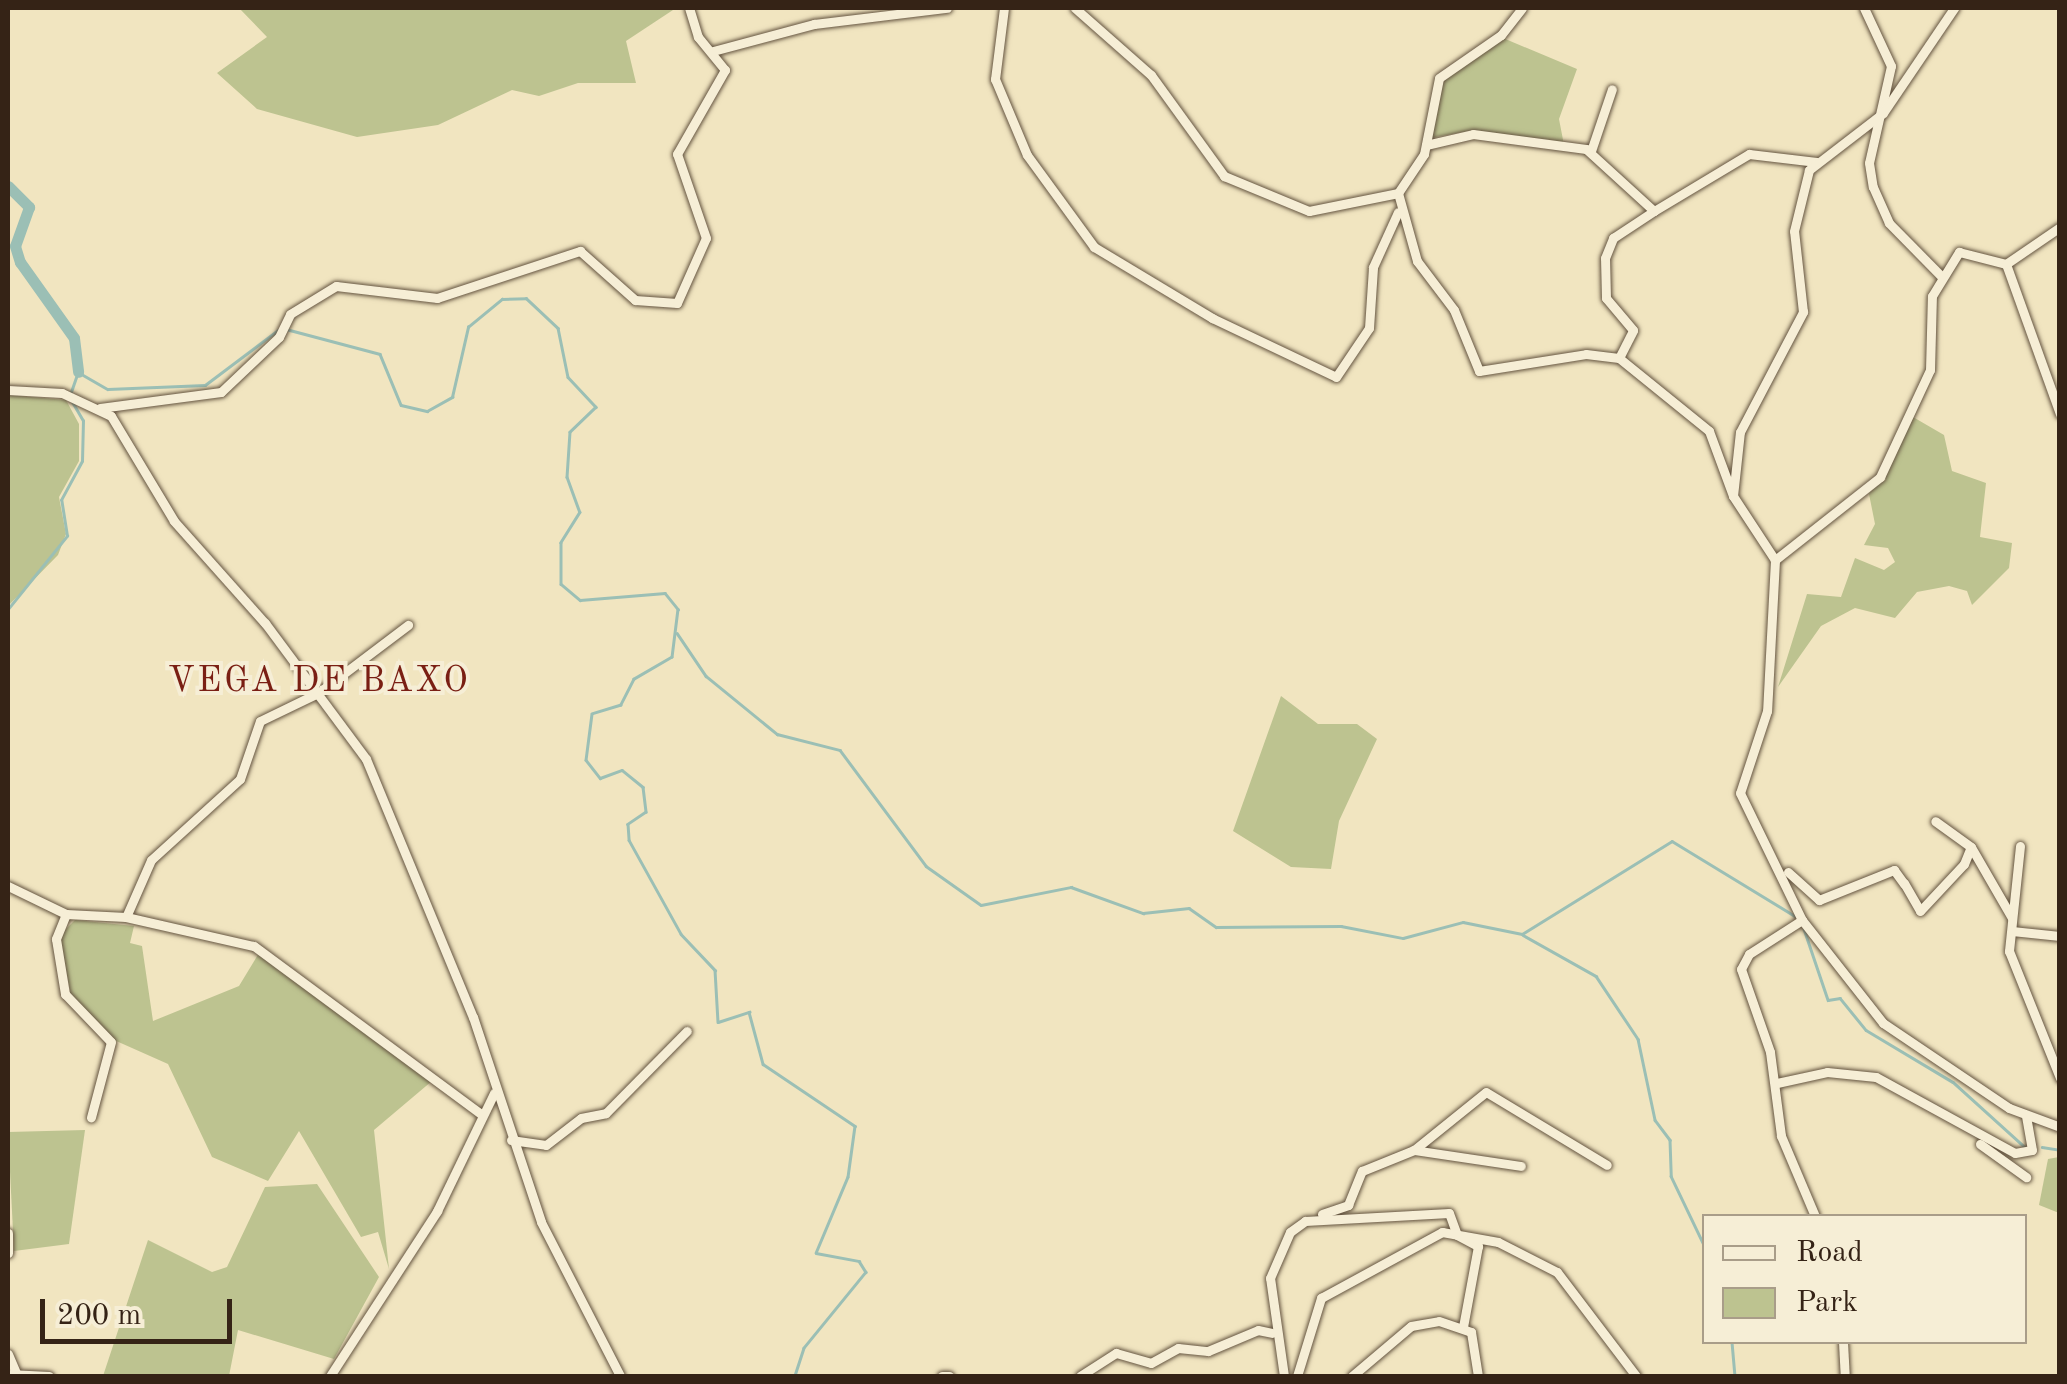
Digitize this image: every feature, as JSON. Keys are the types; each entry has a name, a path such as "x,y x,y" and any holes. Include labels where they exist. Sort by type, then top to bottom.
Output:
{"street":[{"path":"100,408 132,399 212,396 282,330 312,295 336,286 436,298 580,251 636,300 677,303 706,238 677,154 725,74 689,8"},
{"path":"713,51 814,24 947,8"},
{"path":"1004,8 995,79 1026,155 1094,247 1212,318 1336,377 1369,328 1373,267 1398,212 1398,193 1426,146 1440,78 1501,35 1522,8"},
{"path":"1075,8 1150,75 1224,176 1310,211 1398,193"},
{"path":"1864,8 1891,66 1869,163 1880,212 1941,276"},
{"path":"1733,496 1740,432 1803,312 1794,231 1817,162 1878,118 1954,8"},
{"path":"1591,151 1612,89"},
{"path":"1426,146 1473,134 1591,151 1654,211"},
{"path":"1618,358 1633,330 1606,298 1605,258 1613,238 1749,154 1817,162"},
{"path":"1398,212 1479,371 1618,358 1700,421 1722,453 1733,496 1775,560 1767,711 1740,793 1779,863 1802,920 1883,1022 2026,1116 2060,1127"},
{"path":"2006,264 2060,228"},
{"path":"1775,560 1880,477 1932,363 1941,276 1962,251 2006,264"},
{"path":"2006,264 2060,414"},
{"path":"8,390 62,393 111,416 174,521 318,693 366,759 426,893 512,1140 620,1376"},
{"path":"111,416 132,399"},
{"path":"126,917 152,860 240,779 260,721 318,693 408,624"},
{"path":"1935,821 1971,847 2013,918"},
{"path":"2020,846 2012,965 2060,1078"},
{"path":"1779,863 1815,900 1894,870 1904,884 1908,906 1923,909 1971,847"},
{"path":"9,889 66,914 126,917 254,946 480,1113"},
{"path":"66,914 56,939 65,994 110,1042 91,1118"},
{"path":"1802,920 1749,954 1741,969 1778,1083 1782,1136 1814,1214"},
{"path":"2012,931 2060,936"},
{"path":"512,1140 546,1146 581,1118 606,1112 687,1032"},
{"path":"1778,1083 1827,1072 1876,1078 1914,1091 1975,1138 1994,1161 2026,1176"},
{"path":"1284,1376 1269,1312 1272,1265 1305,1221 1348,1206 1362,1172 1414,1150 1470,1098 1492,1091 1607,1165"},
{"path":"330,1376 438,1211 480,1113 494,1094"},
{"path":"1975,1138 2032,1150 2026,1116"},
{"path":"1414,1150 1521,1166"},
{"path":"1305,1221 1438,1210 1455,1220 1457,1234"},
{"path":"8,1233 8,1253"},
{"path":"1297,1376 1321,1298 1434,1234 1498,1242 1557,1272 1636,1376"},
{"path":"1457,1234 1478,1246 1464,1327"},
{"path":"1258,1330 1269,1312"},
{"path":"1352,1376 1411,1326 1464,1327 1474,1337 1478,1376"},
{"path":"1080,1376 1116,1353 1162,1362 1178,1348 1208,1351 1258,1330 1272,1333"},
{"path":"1842,1344 1845,1376"},
{"path":"8,1354 12,1373 49,1376"}],"green space":[{"path":"239,8 676,8 626,41 636,83 578,83 539,96 512,90 438,125 357,137 257,109 217,73 267,37"},
{"path":"1503,38 1577,69 1559,119 1564,145 1469,131 1430,138 1441,82"},
{"path":"8,395 66,400 79,424 79,461 59,497 66,534 58,555 8,606"},
{"path":"1913,417 1944,435 1952,471 1986,483 1980,537 2012,543 2009,568 1972,605 1967,591 1949,586 1917,592 1895,618 1855,608 1821,626 1778,687 1807,594 1841,597 1855,558 1884,570 1895,562 1888,548 1864,545 1875,524 1869,494"},
{"path":"1281,696 1318,724 1357,724 1377,739 1339,821 1331,869 1291,867 1233,831"},
{"path":"75,920 134,926 130,943 142,946 153,1021 239,986 259,953 432,1081 374,1130 389,1269 378,1232 361,1237 299,1131 268,1181 212,1157 168,1064 114,1040 72,1000 59,936"},
{"path":"85,1130 69,1244 14,1251 8,1132"},
{"path":"2060,1157 2059,1213 2039,1205 2048,1159"},
{"path":"317,1184 379,1277 334,1359 238,1330 229,1376 103,1376 148,1240 212,1272 227,1267 265,1187"}],"waterway":[{"path":"8,186 29,207 15,246 20,262 74,338 78,372"},
{"path":"286,329 380,354 401,405 427,411 452,397 468,327 502,299 526,298 558,328 568,377 596,407 570,432 567,477 580,512 561,543 561,584 580,600 665,593 678,609 672,657 634,679 621,705 592,714 586,760 600,778 622,770 643,787 646,812 628,824 629,840 681,934 715,970 718,1022 749,1012 763,1064 855,1126 848,1177 816,1253 859,1261 866,1272 804,1348 795,1376"},
{"path":"71,392 78,372 108,389 205,385 278,330"},
{"path":"8,609 67,536 61,500 82,461 83,421 71,400"},
{"path":"677,633 706,676 777,734 840,750 926,866 981,905 1071,887 1143,913 1189,908 1216,927 1341,926 1403,938 1463,922 1522,934 1672,841 1795,916"},
{"path":"1804,929 1828,1000 1840,998 1866,1030 1953,1082 2025,1147"},
{"path":"1523,935 1596,976 1638,1039 1655,1120 1670,1140 1671,1176 1702,1241"},
{"path":"2042,1147 2060,1150"},
{"path":"1732,1344 1735,1376"}],"district":[{"name":"VEGA DE BAXO","path":"319,682"}]}
